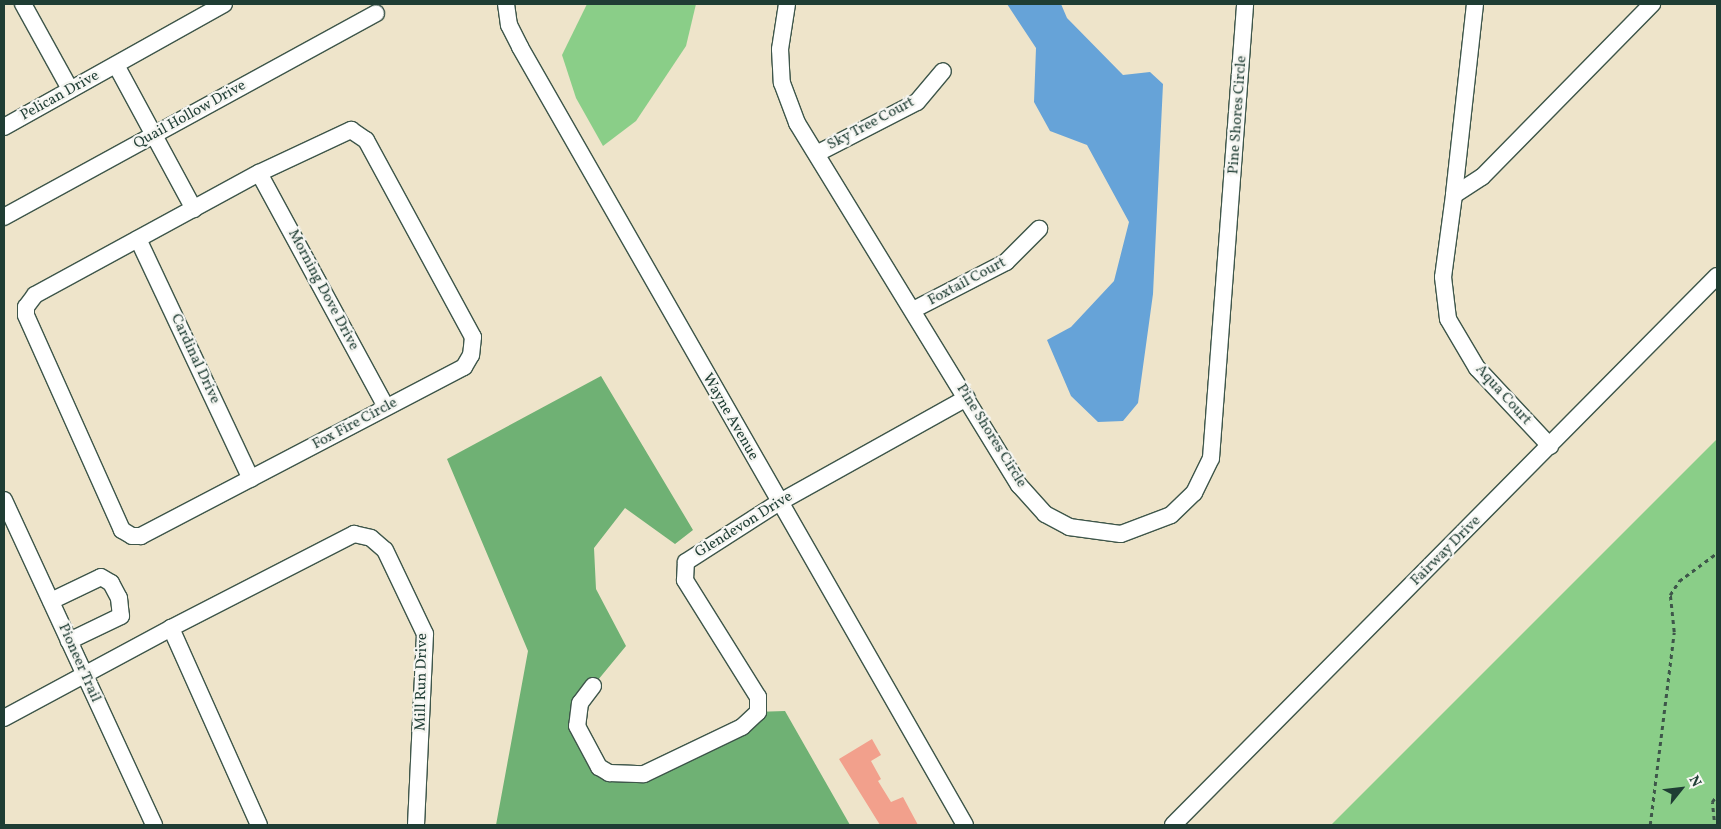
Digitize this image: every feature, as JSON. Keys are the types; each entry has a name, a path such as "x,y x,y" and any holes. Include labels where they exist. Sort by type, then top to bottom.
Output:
{"street":[{"path":"24,4 70,89"},
{"name":"Pelican Drive","path":"4,127 224,4"},
{"name":"Wayne Avenue","path":"506,4 509,25 520,47 778,503 965,825"},
{"name":"Pine Shores Circle","path":"787,4 780,49 786,97 1019,485 1045,514 1069,527 1121,534 1150,527 1171,516 1194,493 1211,458 1215,435 1246,4"},
{"name":"Aqua Court","path":"1475,4 1454,195 1442,277 1448,319 1477,368 1550,446"},
{"path":"1454,195 1482,177 1652,4"},
{"name":"Quail Hollow Drive","path":"4,217 376,13"},
{"name":"Pelican Drive","path":"116,65 194,208"},
{"name":"Sky Tree Court","path":"818,153 917,102 943,71"},
{"name":"Fox Fire Circle","path":"351,130 366,140 473,338 472,355 464,367 141,536 122,530 26,315 35,295 194,208 340,132 351,130"},
{"name":"Morning Dove Drive","path":"259,173 386,407"},
{"name":"Foxtail Court","path":"913,310 1006,262 1040,229"},
{"name":"Cardinal Drive","path":"138,240 251,480"},
{"name":"Fairway Drive","path":"1173,825 1717,276"},
{"name":"Glendevon Drive","path":"593,686 580,703 577,726 599,767 609,774 644,774 742,727 758,712 758,697 685,580 686,562 778,503 967,398"},
{"name":"Pioneer Trail","path":"4,500 154,825"},
{"name":"Mill Run Drive","path":"4,718 343,537 371,538 385,550 425,634 416,825"},
{"path":"51,601 101,576 111,582 119,598 121,616 69,641"},
{"path":"170,628 259,825"}],"path":[{"path":"1650,825 1674,632 1670,595 1679,581 1717,553"},
{"path":"1714,820 1712,802 1717,795"}],"green space":[{"path":"587,4 696,4 686,46 636,121 603,146 576,98 562,55"},
{"path":"601,376 693,530 675,544 625,508 594,548 596,589 626,646 593,686 577,726 599,767 644,774 758,712 785,711 850,825 496,825 528,651 447,459"},
{"path":"1717,439 1717,825 1331,825"}],"water":[{"path":"1007,4 1061,4 1067,18 1123,75 1150,72 1163,84 1153,294 1138,403 1123,421 1098,422 1071,396 1047,340 1071,327 1114,281 1129,222 1087,145 1050,131 1034,102 1036,48"}],"building":[{"path":"872,739 881,755 871,761 881,779 878,781 891,802 903,797 918,825 880,825 839,759"}]}
